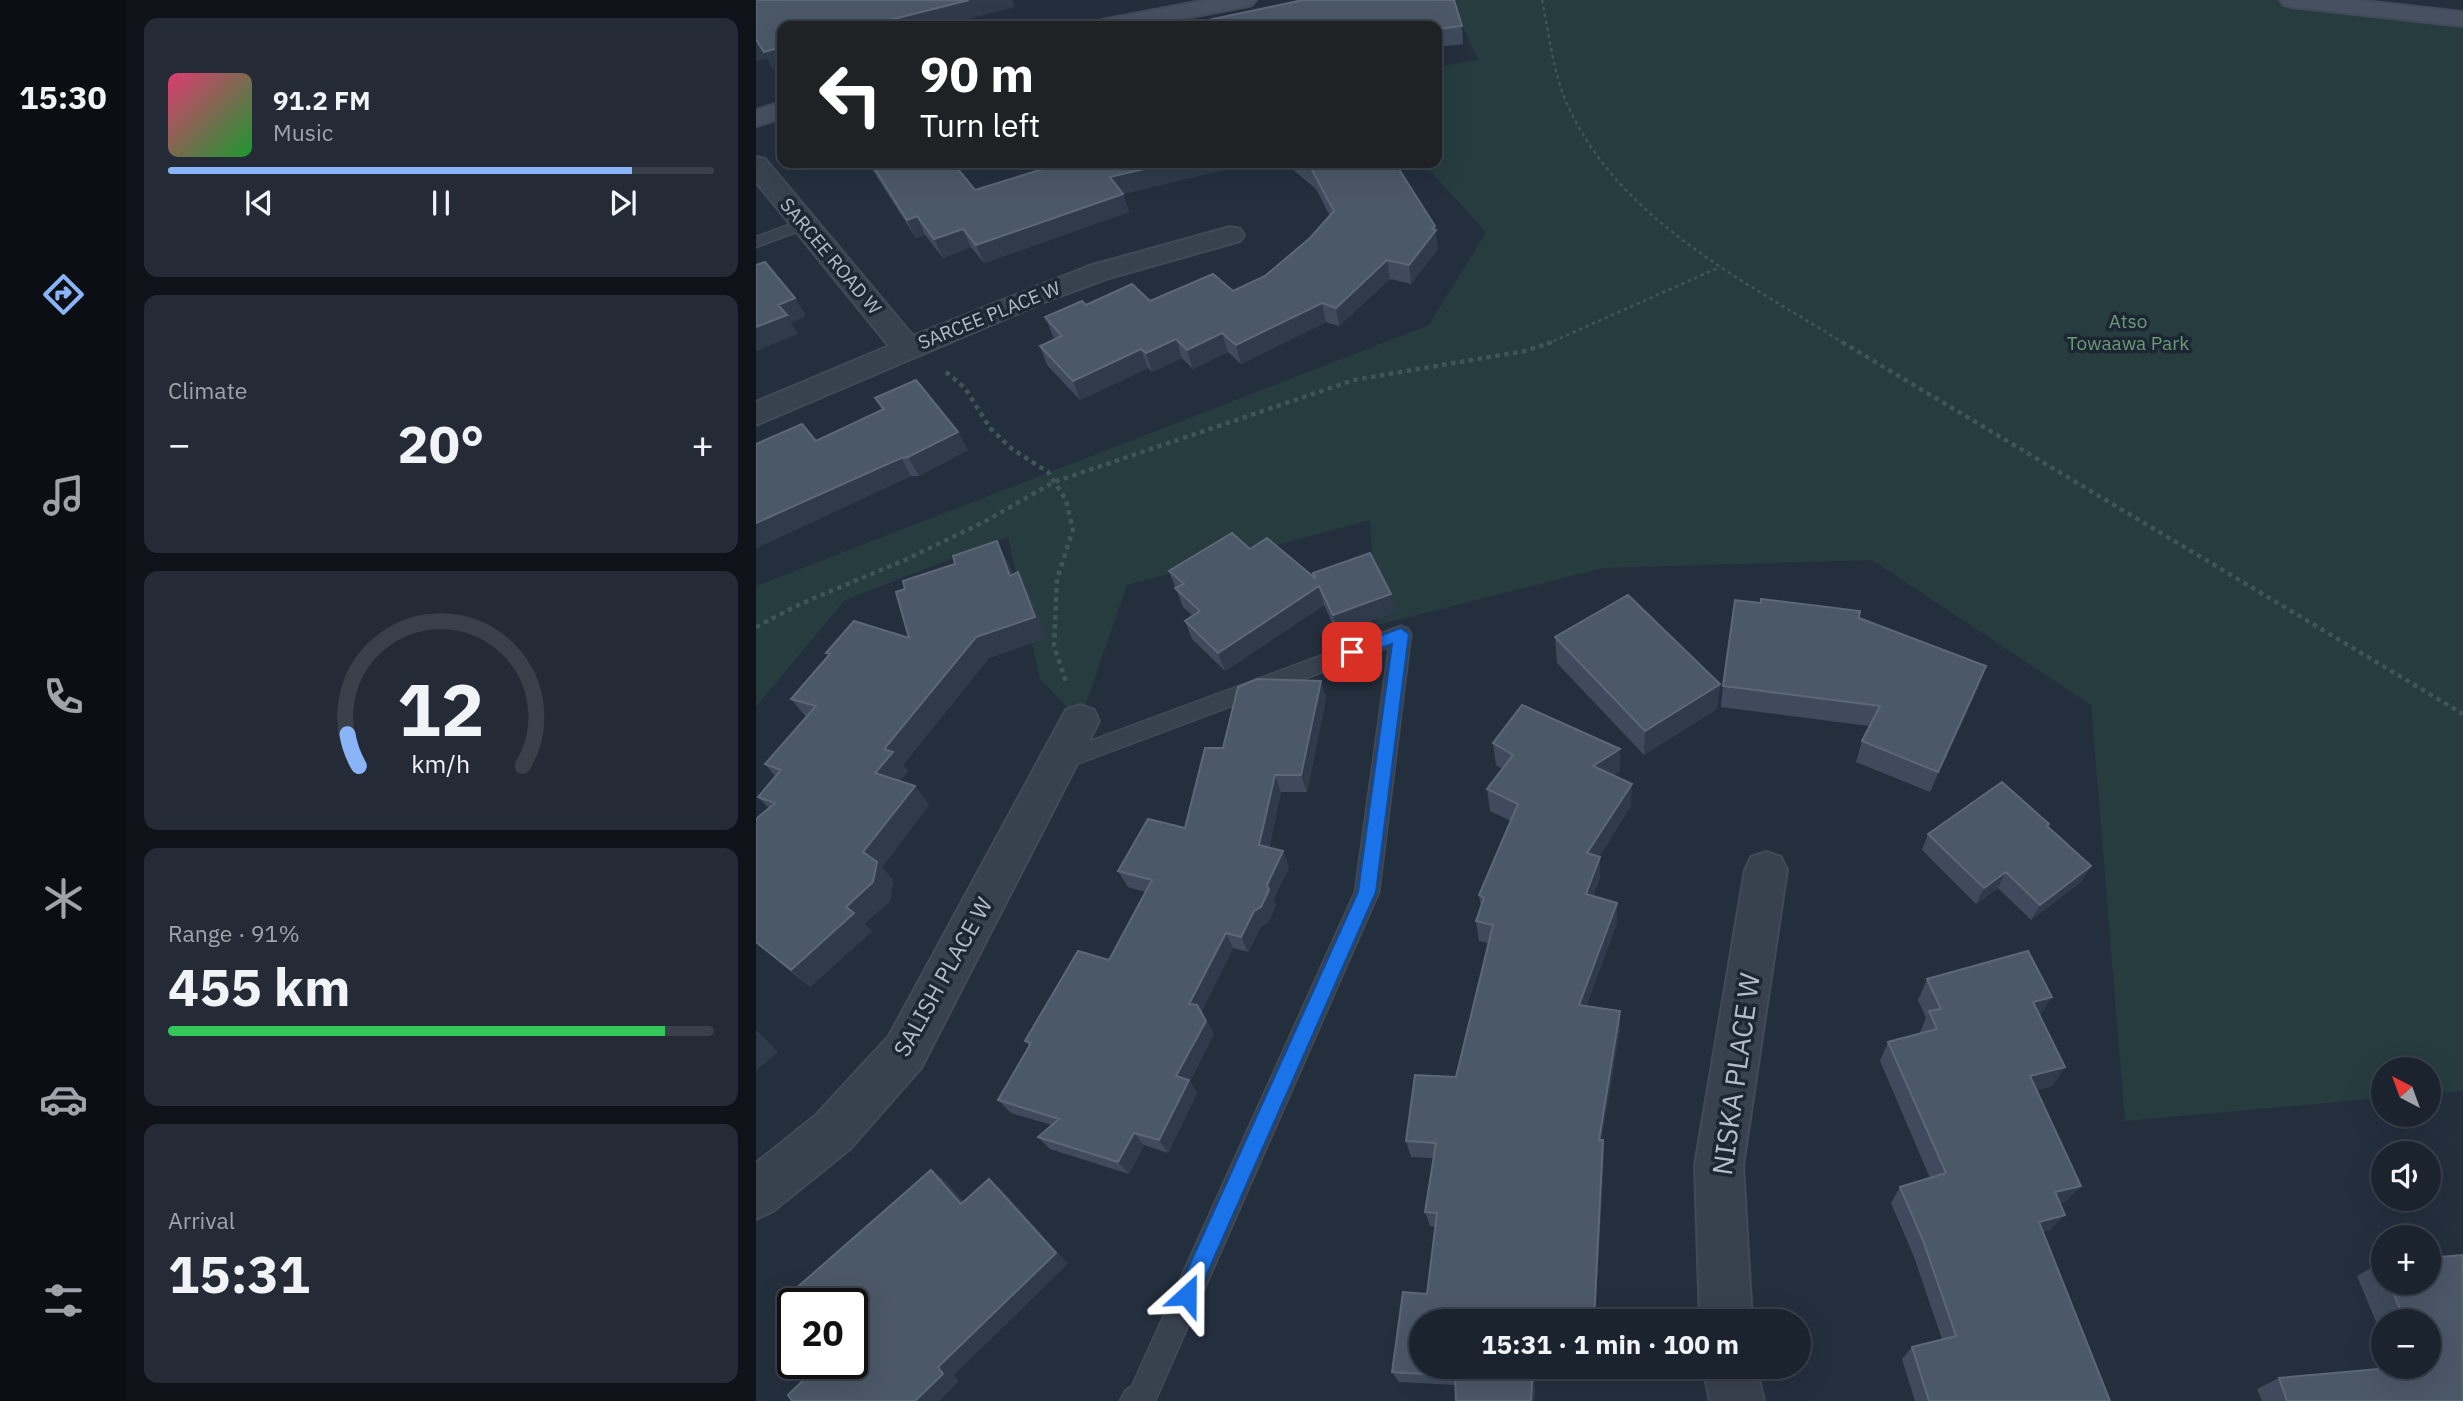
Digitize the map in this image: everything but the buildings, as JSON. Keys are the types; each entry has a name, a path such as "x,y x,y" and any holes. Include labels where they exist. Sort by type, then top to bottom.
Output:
{"street":[{"path":"1133,21 1244,0"},
{"path":"2291,0 2463,19"},
{"path":"756,118 777,112"},
{"name":"SARCEE ROAD W","path":"756,165 907,348"},
{"name":"SARCEE PLACE W","path":"756,414 907,348 1099,272 1230,235"},
{"name":"SALISH PLACE W","path":"756,1194 833,1132 905,1052 1080,721"},
{"name":"NISKA PLACE W","path":"1725,1309 1719,1165 1766,870"},
{"path":"1732,1379 1737,1401"}],"lane":[{"path":"756,242 805,224"},
{"path":"1058,762 1401,634 1367,892 1142,1396 1135,1401"}],"path":[{"path":"1542,0 1555,66 1566,102 1587,142 1623,188 1692,248 1918,390 2463,714"},
{"path":"756,627 800,604 905,560 984,522 1054,482 1354,380 1525,351 1549,343 1720,267"},
{"path":"907,348 942,368 965,388 990,428 1012,449 1048,472 1066,500 1073,530 1057,579 1054,646 1080,721"}],"green space":[{"name":"Atso Towaawa Park","path":"1451,0 2291,0 2463,19 2463,1091 2441,1093 2441,1057 2371,1057 2371,1099 2125,1121 2091,705 1872,560 1603,568 1377,625 1370,520 1127,585 1080,721 1040,679 1008,537 845,600 756,707 756,586 1429,325 1486,232 1428,168 1442,168 1442,66 1478,60"}],"route":[{"path":"1187,1295 1367,892 1401,634 1352,652"}]}
